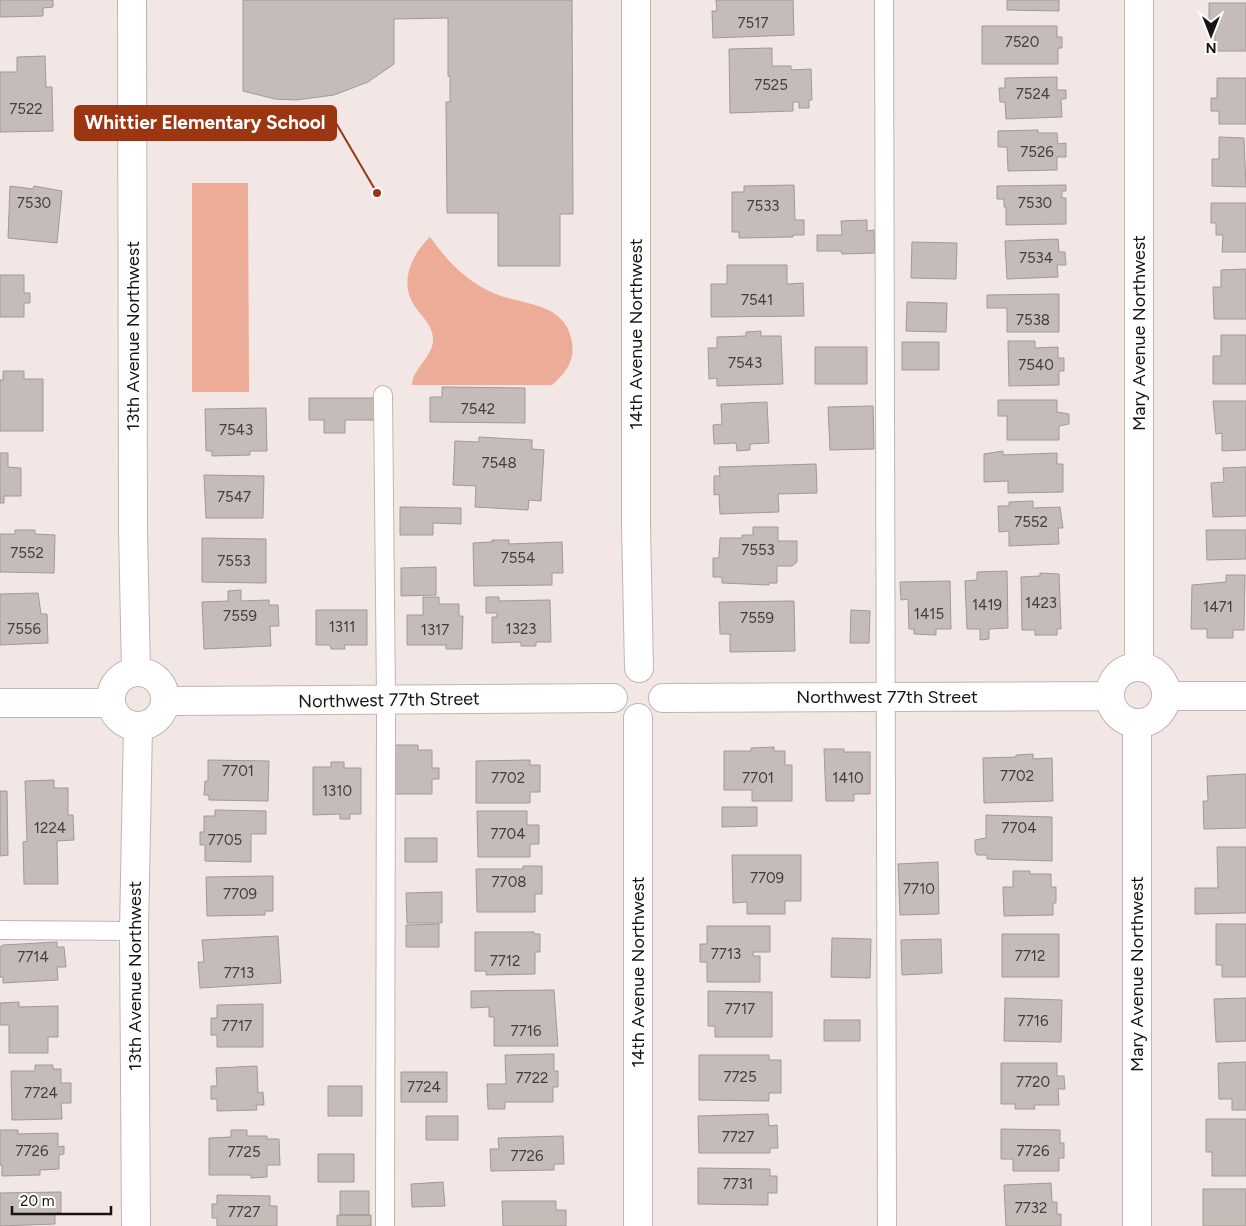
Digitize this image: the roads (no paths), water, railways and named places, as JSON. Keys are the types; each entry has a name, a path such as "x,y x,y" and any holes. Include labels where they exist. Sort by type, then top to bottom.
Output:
{"street":[{"name":"13th Avenue Northwest","path":"132,0 133,529 136,672"},
{"name":"14th Avenue Northwest","path":"636,0 636,526 639,668"},
{"name":"Mary Avenue Northwest","path":"1139,0 1139,667"},
{"path":"1139,667 1151,670 1158,675 1164,683 1166,696 1163,708 1158,715 1150,721 1136,723 1122,718 1115,711 1110,696 1113,683 1118,675 1125,670 1139,667"},
{"path":"639,668 646,669 658,677 664,691 661,705 652,714 638,718 631,717 619,710 613,698 613,690 619,677 625,672 639,668"},
{"path":"136,672 154,677 164,692 165,701 158,718 151,723 138,726 126,723 119,718 111,703 112,694 120,679 136,672"},
{"name":"Northwest 77th Street","path":"663,698 1110,696"},
{"path":"1166,696 1246,696"},
{"name":"Northwest 77th Street","path":"165,701 613,698"},
{"path":"0,703 111,703"},
{"name":"14th Avenue Northwest","path":"638,718 638,1226"},
{"name":"Mary Avenue Northwest","path":"1136,723 1136,1226"},
{"name":"13th Avenue Northwest","path":"136,1226 134,931 138,726"}],"lane":[{"path":"884,0 887,1226"},
{"path":"383,395 386,700 385,1226"},
{"path":"0,930 134,931"}],"place":[{"name":"Whittier Elementary School","path":"377,193"}]}
